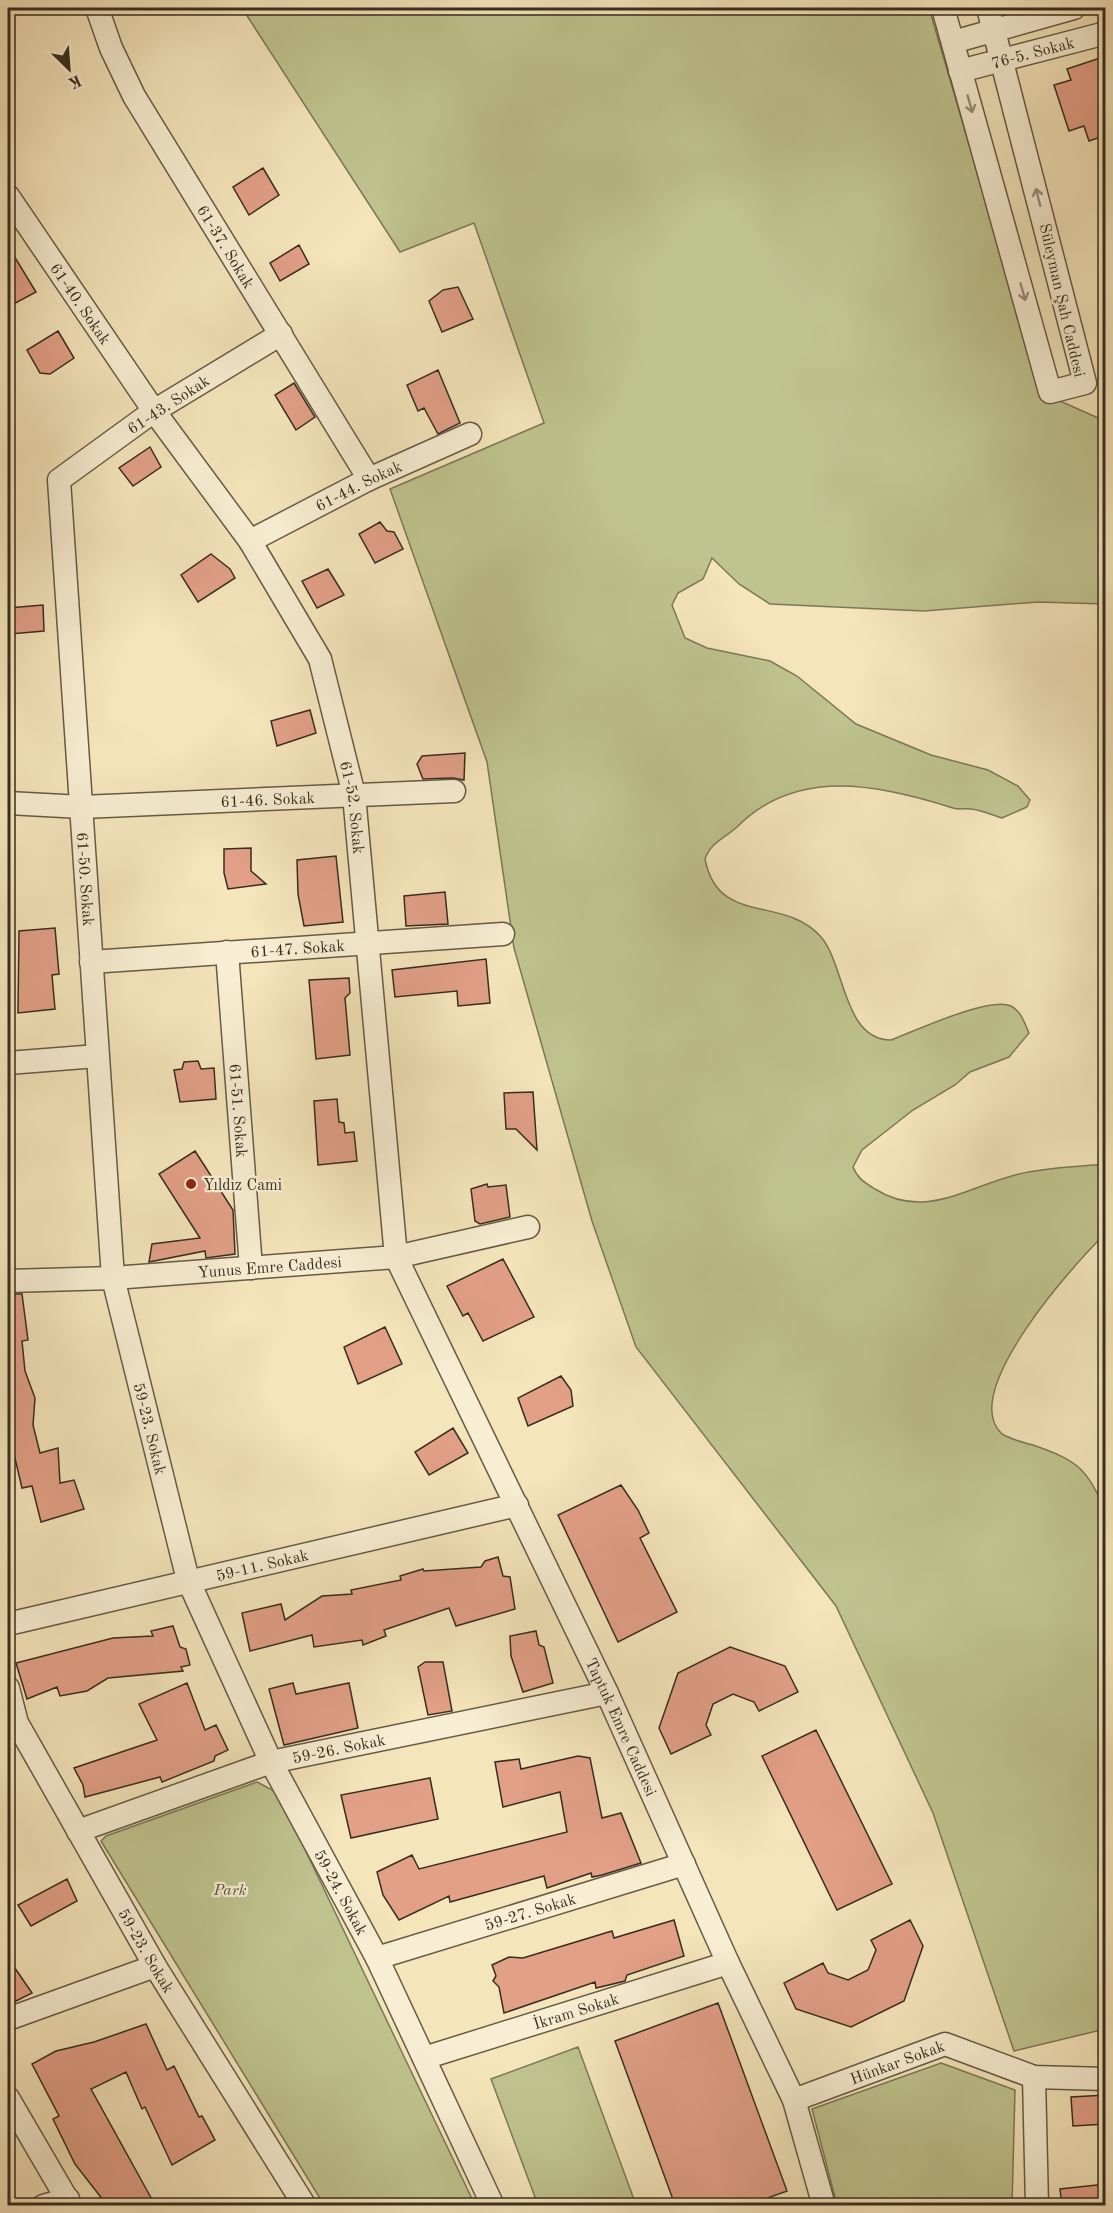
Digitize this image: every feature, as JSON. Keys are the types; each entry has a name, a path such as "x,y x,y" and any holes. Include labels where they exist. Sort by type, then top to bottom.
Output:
{"street":[{"name":"61-37. Sokak","path":"97,8 111,48 134,96 369,479"},
{"name":"Süleyman Şah Caddesi","path":"943,8 1050,392 1084,383 991,18"},
{"name":"76-5. Sokak","path":"953,42 991,18 1074,8"},
{"name":"76-5. Sokak","path":"960,70 1106,33"},
{"name":"61-40. Sokak","path":"8,196 154,411"},
{"name":"61-43. Sokak","path":"59,480 154,411 281,334"},
{"name":"61-52. Sokak","path":"154,411 250,542 320,659 354,795 396,1257"},
{"name":"61-44. Sokak","path":"250,542 369,479 470,434"},
{"name":"61-50. Sokak","path":"59,480 113,1278"},
{"name":"61-46. Sokak","path":"8,803 82,807 454,792"},
{"name":"61-47. Sokak","path":"91,962 503,934"},
{"name":"61-51. Sokak","path":"227,952 251,1268"},
{"path":"8,1063 97,1056"},
{"name":"Yunus Emre Caddesi","path":"8,1281 113,1278 396,1257 528,1227"},
{"name":"Taptuk Emre Caddesi","path":"396,1257 608,1693 728,1963 794,2100 824,2205"},
{"name":"59-23. Sokak","path":"113,1278 188,1580"},
{"name":"59-11. Sokak","path":"8,1624 188,1580 517,1505"},
{"name":"59-24. Sokak","path":"188,1580 271,1762 377,1958 493,2205"},
{"name":"59-23. Sokak","path":"8,1688 17,1723 155,1966 306,2205"},
{"name":"59-26. Sokak","path":"78,1831 271,1762 608,1693"},
{"name":"59-27. Sokak","path":"377,1958 684,1864"},
{"name":"İkram Sokak","path":"424,2058 728,1963"},
{"path":"8,2019 155,1966"},
{"name":"Hünkar Sokak","path":"794,2100 945,2044 1034,2077 1106,2079"},
{"path":"1034,2077 1037,2205"},
{"path":"8,2098 70,2202 43,2205"}],"green space":[{"path":"242,8 929,8 1042,393 1105,421 1105,604 1038,602 924,611 770,604 739,584 712,558 703,579 678,593 672,605 685,638 707,648 770,661 797,676 856,724 931,755 988,770 1018,786 1030,800 1027,807 1002,818 979,810 955,809 926,800 869,788 840,786 813,788 786,795 761,808 715,844 705,859 712,880 723,894 737,902 789,916 806,924 821,937 829,949 854,1015 863,1028 875,1037 891,1040 970,1010 1001,1004 1014,1008 1024,1022 1029,1033 1009,1057 970,1072 955,1085 913,1110 862,1150 853,1167 857,1175 865,1182 894,1198 912,1202 930,1201 948,1198 1001,1179 1030,1172 1105,1164 1105,1234 1070,1271 1026,1329 1007,1360 995,1389 992,1415 1002,1434 1060,1456 1079,1468 1093,1485 1105,1511 1105,2029 1014,2051 933,1813 836,1606 636,1347 592,1221 514,948 487,762 390,489 544,423 474,223 400,252"},
{"name":"Park","path":"257,1782 278,1793 475,2205 324,2205 101,1841 106,1836"},
{"path":"578,2047 636,2205 538,2205 491,2079"},
{"path":"941,2063 1015,2090 1012,2205 837,2205 812,2109"}],"building":[{"path":"1106,56 1106,135 1089,141 1084,126 1069,131 1054,85 1071,80 1067,69"},
{"path":"263,168 279,195 249,215 233,187"},
{"path":"299,245 309,264 280,281 270,263"},
{"path":"8,246 36,292 8,307"},
{"path":"458,287 473,319 442,332 429,301 443,290"},
{"path":"58,331 74,358 50,374 40,373 27,350"},
{"path":"438,370 460,423 438,434 424,408 418,411 407,385"},
{"path":"294,383 315,417 296,430 275,395"},
{"path":"150,447 161,467 133,486 119,468"},
{"path":"380,522 387,531 394,532 403,549 375,563 359,534"},
{"path":"211,554 230,569 235,578 198,602 181,575"},
{"path":"328,569 344,595 317,608 302,581"},
{"path":"43,605 44,631 10,634 8,608"},
{"path":"310,710 316,733 277,746 271,721"},
{"path":"465,753 464,780 423,779 417,764 422,756"},
{"path":"251,848 251,871 266,884 228,889 224,873 224,849"},
{"path":"336,856 343,922 304,926 298,894 297,860"},
{"path":"445,892 448,924 406,926 404,896"},
{"path":"55,928 59,974 52,975 55,1009 18,1013 19,931"},
{"path":"486,959 490,1003 458,1006 457,991 395,997 392,970"},
{"path":"349,978 350,993 345,998 350,1055 316,1059 309,980"},
{"path":"198,1061 201,1069 214,1068 216,1099 180,1102 174,1070 182,1069 184,1062"},
{"path":"533,1092 537,1150 516,1129 506,1129 504,1093"},
{"path":"337,1099 339,1122 344,1123 345,1133 354,1132 357,1161 318,1165 314,1101"},
{"path":"195,1151 233,1210 235,1254 206,1258 205,1251 149,1262 152,1244 200,1238 159,1174"},
{"path":"487,1184 488,1187 506,1185 510,1217 480,1224 475,1221 471,1189"},
{"path":"503,1259 534,1317 483,1341 468,1313 463,1316 447,1286"},
{"path":"8,1294 22,1294 28,1340 22,1341 25,1371 35,1398 33,1425 40,1453 58,1448 60,1483 74,1480 84,1509 41,1522 32,1486 22,1488 14,1454 8,1455"},
{"path":"385,1327 402,1364 358,1384 344,1347"},
{"path":"561,1376 571,1390 573,1406 528,1426 518,1398"},
{"path":"453,1428 468,1453 429,1475 415,1452"},
{"path":"621,1485 638,1510 649,1533 640,1538 677,1612 618,1642 558,1515"},
{"path":"498,1557 503,1576 510,1577 515,1609 456,1626 449,1608 384,1630 386,1636 363,1645 362,1640 314,1647 312,1635 250,1651 242,1613 281,1604 285,1620 322,1596 352,1594 351,1590 401,1580 400,1576 423,1569 424,1571 481,1567 485,1561"},
{"path":"173,1626 180,1647 186,1649 190,1665 181,1667 183,1671 108,1678 87,1691 60,1696 57,1687 27,1699 16,1663 113,1638 153,1636 151,1631"},
{"path":"536,1631 539,1645 544,1647 553,1683 523,1692 511,1656 510,1636"},
{"path":"730,1647 785,1666 798,1692 759,1711 754,1702 733,1694 713,1704 706,1725 711,1735 671,1754 659,1728 678,1673"},
{"path":"425,1662 443,1662 452,1711 428,1715 418,1667"},
{"path":"187,1683 205,1730 216,1725 228,1750 215,1756 214,1761 162,1782 160,1777 85,1797 83,1785 74,1768 157,1740 139,1704"},
{"path":"293,1683 296,1694 349,1683 358,1728 284,1745 269,1689"},
{"path":"816,1730 892,1884 837,1910 762,1756"},
{"path":"578,1756 590,1758 602,1818 621,1813 641,1863 592,1877 591,1873 547,1888 544,1876 450,1902 449,1896 399,1920 383,1895 377,1872 412,1855 419,1869 567,1832 560,1792 503,1807 495,1762 519,1759 521,1769"},
{"path":"430,1778 438,1819 351,1838 341,1795"},
{"path":"67,1879 77,1901 31,1926 18,1905"},
{"path":"674,1920 684,1956 627,1975 625,1981 596,1988 595,1982 504,2013 499,1987 493,1981 496,1976 492,1965 509,1957 523,1958 612,1931 614,1938"},
{"path":"910,1920 923,1946 904,2001 851,2027 796,2009 784,1983 823,1963 828,1973 848,1980 868,1970 876,1950 871,1940"},
{"path":"8,1958 32,1993 8,2005"},
{"path":"718,2003 787,2191 748,2205 675,2205 615,2041"},
{"path":"146,2024 167,2070 174,2066 199,2117 202,2116 215,2140 172,2165 145,2107 142,2109 126,2072 91,2089 155,2205 107,2205 75,2164 53,2119 59,2116 32,2064 56,2051 94,2042"},
{"path":"1106,2095 1106,2124 1073,2126 1071,2097"},
{"path":"1106,2184 1106,2205 1062,2205 1060,2189"}],"place":[{"name":"Yıldız Cami","path":"191,1184"}]}
